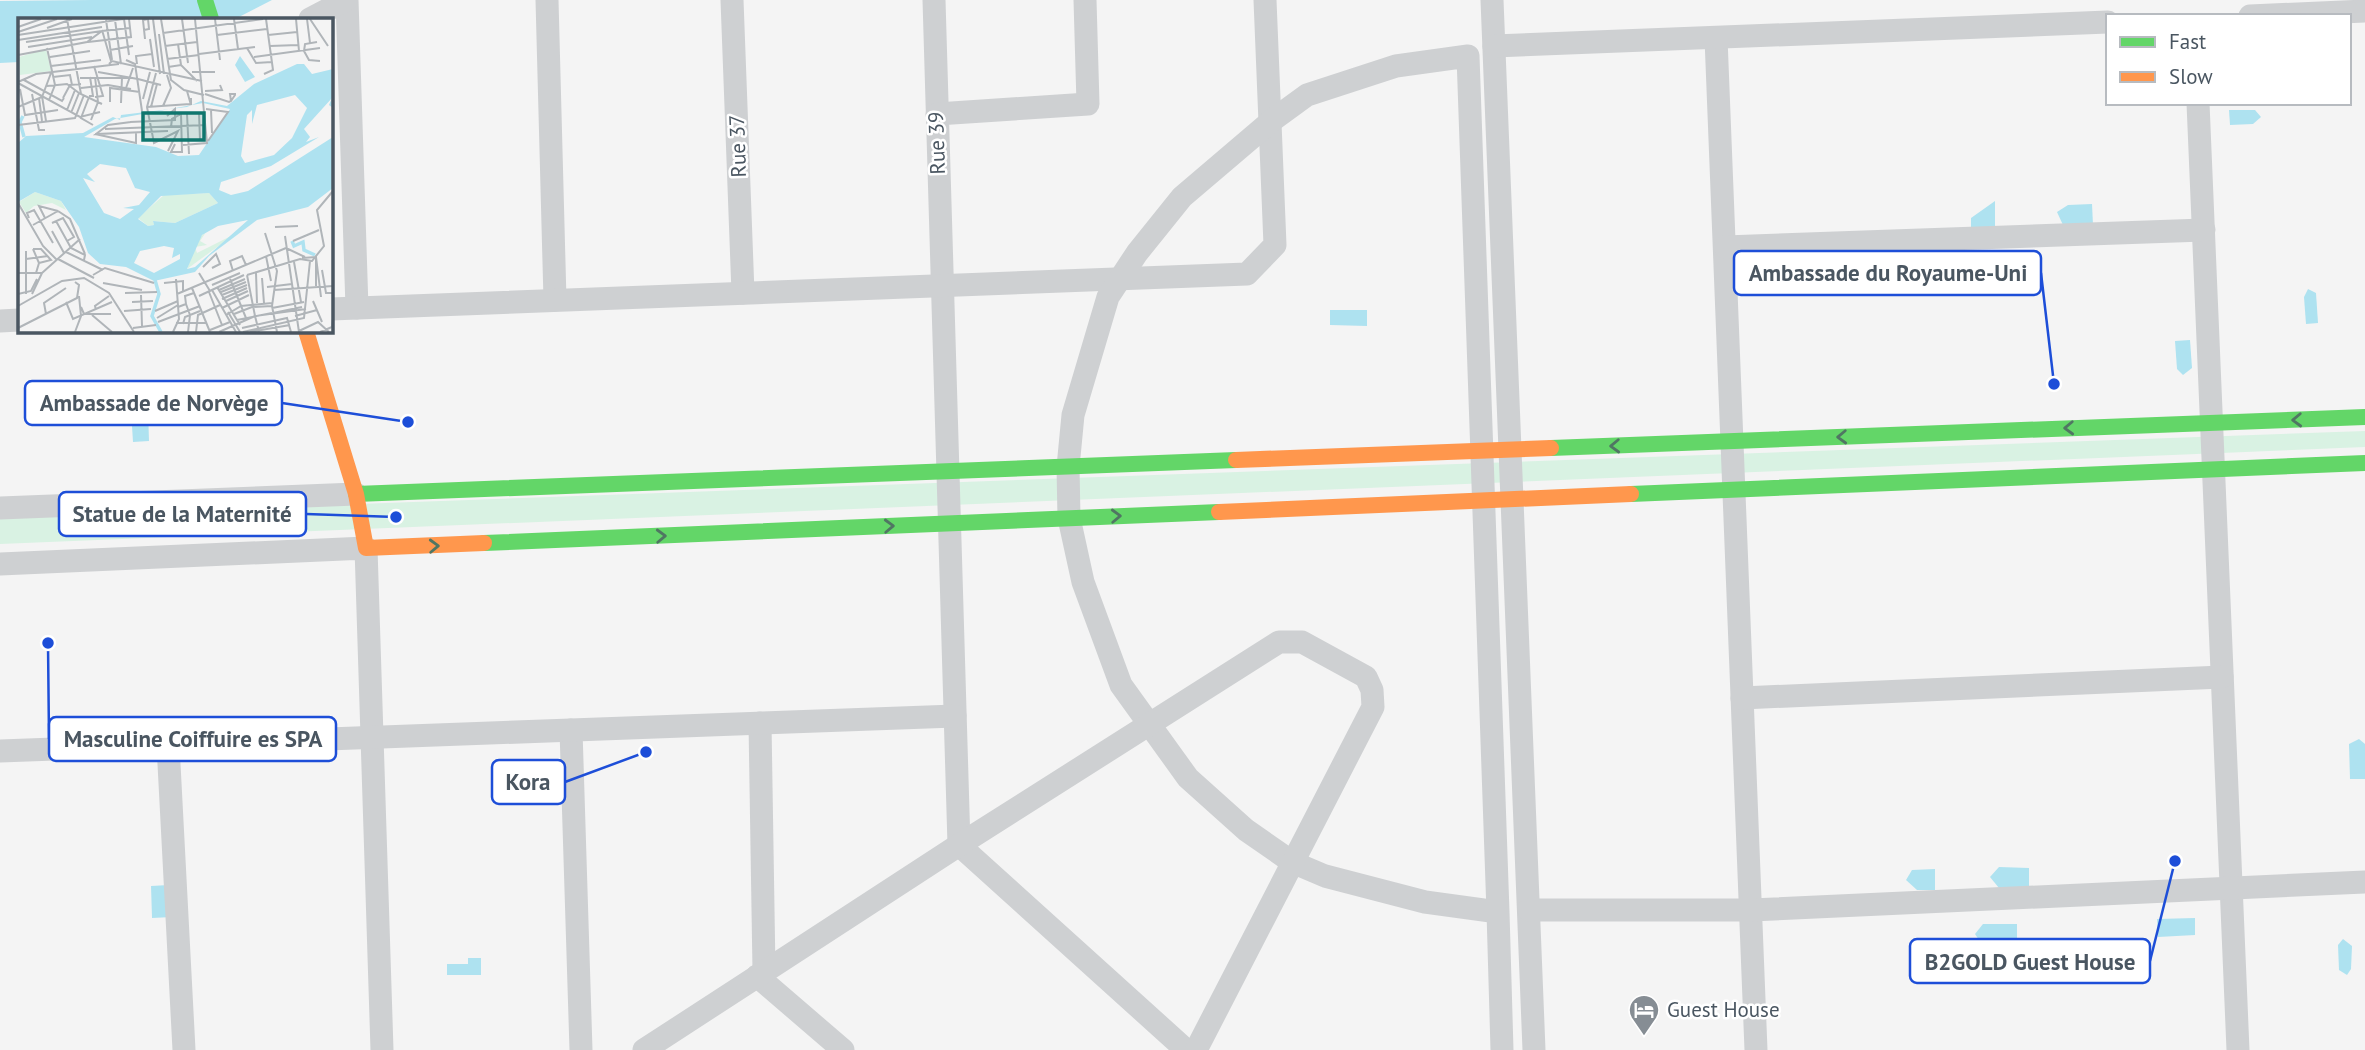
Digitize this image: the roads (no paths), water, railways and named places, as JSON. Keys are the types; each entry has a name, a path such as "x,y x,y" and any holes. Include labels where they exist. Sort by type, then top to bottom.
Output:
{"street":[{"path":"205,0 211,18"},
{"path":"312,18 347,0 357,308"},
{"path":"547,0 555,300"},
{"name":"Rue 37","path":"732,0 743,293"},
{"name":"Rue 39","path":"933,0 959,845"},
{"path":"937,114 1088,104 1085,0"},
{"path":"332,309 1247,274 1275,245 1265,0"},
{"path":"1492,0 1534,1050"},
{"path":"2296,14 2365,11"},
{"path":"1494,46 2106,22"},
{"path":"1716,37 1756,1050"},
{"path":"1498,912 1425,902 1325,876 1293,862 1246,831 1188,778 1121,685 1083,582 1069,517 1068,467 1073,415 1108,297 1182,197 1270,122 1307,95 1396,66 1468,56 1498,912 1502,1050"},
{"path":"2198,105 2238,1050"},
{"path":"1725,247 2204,230"},
{"path":"0,321 18,320"},
{"path":"306,332 356,494 366,548 382,1050"},
{"path":"0,508 2365,417"},
{"path":"0,564 2365,463"},
{"path":"644,1050 959,845 1279,642 1302,642 1366,677 1372,690 1373,707 1196,1050"},
{"path":"1742,698 2222,677"},
{"path":"0,751 955,716"},
{"path":"760,723 761,973 842,1050"},
{"path":"571,730 581,1050"},
{"path":"168,745 184,1050"},
{"path":"959,845 1186,1050"},
{"path":"1529,910 1751,910 2365,882"}],"water":[{"path":"272,0 237,18 18,18 18,62 0,63 0,1"},
{"path":"2229,110 2255,110 2261,117 2253,124 2230,125"},
{"path":"1995,201 1995,229 1971,229 1971,218"},
{"path":"2092,204 2093,225 2063,225 2057,212 2068,205"},
{"path":"2308,289 2316,293 2318,323 2306,324 2304,297"},
{"path":"1330,310 1367,310 1367,326 1330,325"},
{"path":"2190,340 2192,368 2183,375 2177,369 2175,341"},
{"path":"148,410 149,441 133,442 131,411"},
{"path":"2359,739 2365,744 2365,779 2350,779 2349,744"},
{"path":"1999,867 2029,868 2029,888 1999,888 1990,877"},
{"path":"1935,869 1935,890 1917,890 1906,880 1912,870"},
{"path":"169,885 172,917 152,918 151,886"},
{"path":"2195,918 2195,935 2158,937 2157,919"},
{"path":"1983,924 2017,924 2017,942 1981,943 1975,934"},
{"path":"2343,939 2352,946 2351,969 2347,975 2339,970 2338,945"},
{"path":"468,958 481,958 481,975 447,975 447,964 468,964"}],"place":[{"name":"Ambassade du Royaume-Uni","path":"2054,384"},
{"name":"Ambassade de Norvège","path":"408,422"},
{"name":"Statue de la Maternité","path":"396,517"},
{"name":"Masculine Coiffuire es SPA","path":"48,643"},
{"name":"Kora","path":"646,752"},
{"name":"B2GOLD Guest House","path":"2175,861"},
{"name":"Guest House","path":"1644,1037"}]}
